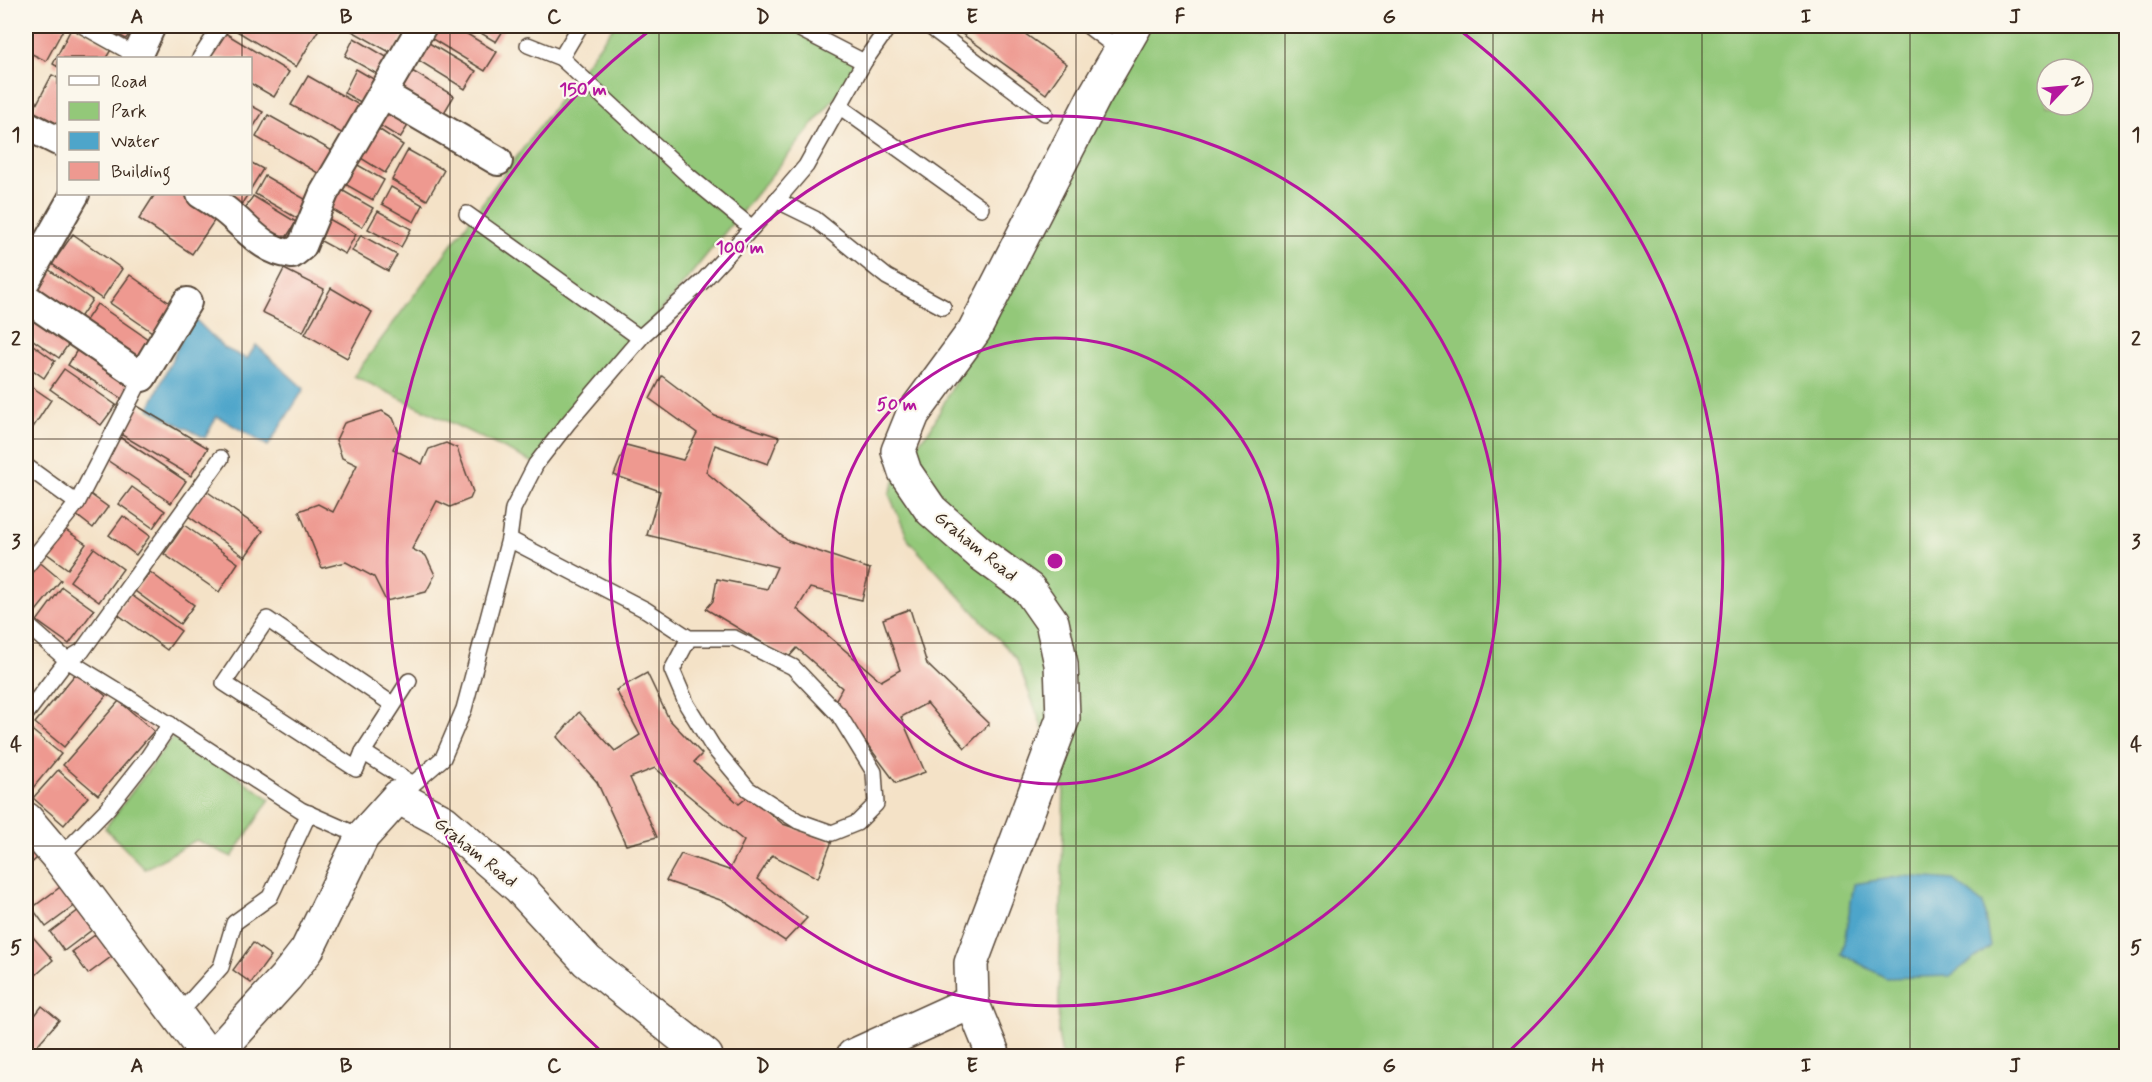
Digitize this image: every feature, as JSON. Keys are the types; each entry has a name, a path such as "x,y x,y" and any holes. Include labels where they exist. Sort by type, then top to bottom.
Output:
{"street":[{"path":"137,57 151,26"},
{"path":"207,195 251,235 280,253 292,254 303,246 324,193 422,26"},
{"name":"Graham Road","path":"994,1056 972,1002 971,963 1063,718 1061,664 1052,622 1029,589 981,554 931,510 905,472 898,450 913,414 974,331 1094,97 1128,38"},
{"path":"383,94 498,161"},
{"path":"26,125 57,140"},
{"path":"26,280 74,195"},
{"path":"26,298 142,377 187,302"},
{"path":"214,1056 286,977 307,950 362,837 406,790"},
{"name":"Graham Road","path":"406,790 520,888 587,961 706,1056"},
{"path":"26,819 59,858 208,1056"},
{"path":"853,1056 972,1002"}],"lane":[{"path":"83,26 137,57"},
{"path":"201,57 221,26"},
{"path":"561,58 580,26"},
{"path":"794,26 864,62"},
{"path":"363,752 406,790 443,758 464,709 509,539 513,509 536,464 640,338 703,281 806,166 864,62 889,26"},
{"path":"929,26 1045,113"},
{"path":"1088,26 1128,38"},
{"path":"528,45 561,58 690,177 752,228"},
{"path":"839,106 981,208"},
{"path":"776,200 815,219 887,277 943,307"},
{"path":"467,214 640,338"},
{"path":"26,567 77,502 142,377"},
{"path":"26,714 67,660 82,651 220,458"},
{"path":"26,466 77,502"},
{"path":"509,539 646,610 689,638 734,638 794,667 839,715 874,772 876,804 857,823 832,833 798,821 748,789 713,747 687,705 672,670 689,638"},
{"path":"393,704 267,619 224,683 356,769 363,752 409,681"},
{"path":"26,624 67,660 309,813 362,837"},
{"path":"59,858 107,809 148,757 170,724"},
{"path":"177,1016 221,967 234,923 270,897 309,813"}],"green space":[{"path":"614,26 785,26 864,62 536,464 354,376"},
{"path":"1132,26 2126,26 2126,1056 1062,1056 1058,1033 1064,785 1016,658 909,541 889,494 903,461 931,428 1102,97"},
{"path":"175,734 270,799 232,857 196,840 145,869 105,828"}],"water":[{"path":"192,316 224,348 247,359 256,345 304,389 268,446 217,416 205,438 149,409"},
{"path":"1903,876 1953,880 1983,904 1990,947 1950,976 1886,978 1842,954 1854,884"}],"building":[{"path":"30,26 65,26 46,61 26,51 26,34"},
{"path":"103,26 134,26 126,39"},
{"path":"234,26 313,26 319,29 296,67 232,28"},
{"path":"343,26 409,26 393,54"},
{"path":"436,26 454,26 497,52 485,71 429,37"},
{"path":"469,26 506,26 496,42"},
{"path":"951,26 1014,26 1067,64 1046,94"},
{"path":"72,27 112,48 107,57 57,57 57,66 53,64"},
{"path":"225,33 289,72 274,97 252,84 252,57 210,57"},
{"path":"354,38 395,62 386,79 345,56"},
{"path":"429,43 476,71 465,89 418,60"},
{"path":"356,69 382,84 368,106 344,93"},
{"path":"412,71 454,96 442,116 400,90"},
{"path":"52,75 57,78 57,123 33,111"},
{"path":"308,76 361,106 345,135 291,105"},
{"path":"252,106 263,112 254,126 252,125"},
{"path":"383,108 409,124 400,138 374,122"},
{"path":"268,115 336,153 323,176 256,137"},
{"path":"374,126 403,145 385,173 356,155"},
{"path":"408,150 444,170 427,200 392,180"},
{"path":"252,163 263,169 252,187"},
{"path":"356,164 384,180 373,200 345,184"},
{"path":"265,176 310,202 300,220 255,194"},
{"path":"391,187 423,205 414,222 382,204"},
{"path":"338,188 373,208 362,227 328,207"},
{"path":"154,195 194,195 220,212 192,254 139,219"},
{"path":"216,195 247,195 237,211"},
{"path":"253,196 296,222 281,246 238,220"},
{"path":"378,211 411,229 401,247 368,229"},
{"path":"320,214 356,234 345,254 308,234"},
{"path":"73,234 122,269 102,299 52,264"},
{"path":"361,235 397,255 388,271 352,251"},
{"path":"48,269 92,300 72,329 28,298"},
{"path":"284,269 324,289 303,332 262,312"},
{"path":"130,275 174,306 155,334 110,303"},
{"path":"331,288 372,312 347,358 305,334"},
{"path":"97,304 155,344 135,372 78,332"},
{"path":"26,308 72,339 59,358 26,335"},
{"path":"26,340 55,361 44,378 26,365"},
{"path":"80,345 135,379 122,399 68,365"},
{"path":"64,369 116,405 101,425 50,389"},
{"path":"662,376 715,416 779,437 768,464 715,445 706,472 788,541 870,569 862,600 810,588 797,609 881,681 900,670 883,619 910,609 927,664 989,724 965,748 927,703 901,717 925,772 896,783 835,701 842,688 797,648 788,658 706,609 713,601 717,579 767,589 777,567 647,535 660,491 614,475 626,445 683,460 697,433 650,399"},
{"path":"26,383 51,400 26,438"},
{"path":"134,404 208,448 191,476 117,432"},
{"path":"382,411 393,418 400,435 393,449 422,464 429,449 446,443 457,448 473,492 470,499 450,507 437,501 412,549 426,556 435,575 426,592 386,601 374,577 346,562 322,568 299,511 318,504 333,512 357,465 342,458 336,440 344,423"},
{"path":"115,434 186,481 171,503 101,456"},
{"path":"132,487 165,511 153,528 119,504"},
{"path":"205,490 263,531 245,557 187,515"},
{"path":"90,494 108,507 93,528 75,514"},
{"path":"123,516 150,536 136,555 109,535"},
{"path":"184,525 238,563 219,592 164,554"},
{"path":"63,528 86,544 68,569 46,553"},
{"path":"94,548 123,569 99,602 70,581"},
{"path":"37,560 61,580 32,616 26,610 26,574"},
{"path":"150,572 194,605 180,624 135,591"},
{"path":"62,587 94,610 69,644 37,621"},
{"path":"130,594 181,631 167,650 116,613"},
{"path":"77,672 106,696 64,747 35,723"},
{"path":"647,673 669,719 702,754 694,762 739,804 749,796 783,824 832,841 818,878 772,855 757,879 807,918 785,941 726,902 666,881 681,854 729,870 744,841 655,768 630,778 657,837 626,845 597,782 557,737 579,712 615,751 640,735 616,690"},
{"path":"119,701 154,731 98,795 63,765"},
{"path":"28,727 61,754 32,789 26,784 26,730"},
{"path":"58,770 88,797 64,825 33,798"},
{"path":"26,832 47,849 26,868"},
{"path":"67,882 81,901 46,927 32,908"},
{"path":"83,907 97,926 64,951 50,932"},
{"path":"26,929 53,960 29,981 26,977"},
{"path":"99,932 115,954 88,974 72,952"},
{"path":"253,943 271,956 251,983 233,970"},
{"path":"42,1006 59,1020 28,1056 26,1054 26,1027"}]}
